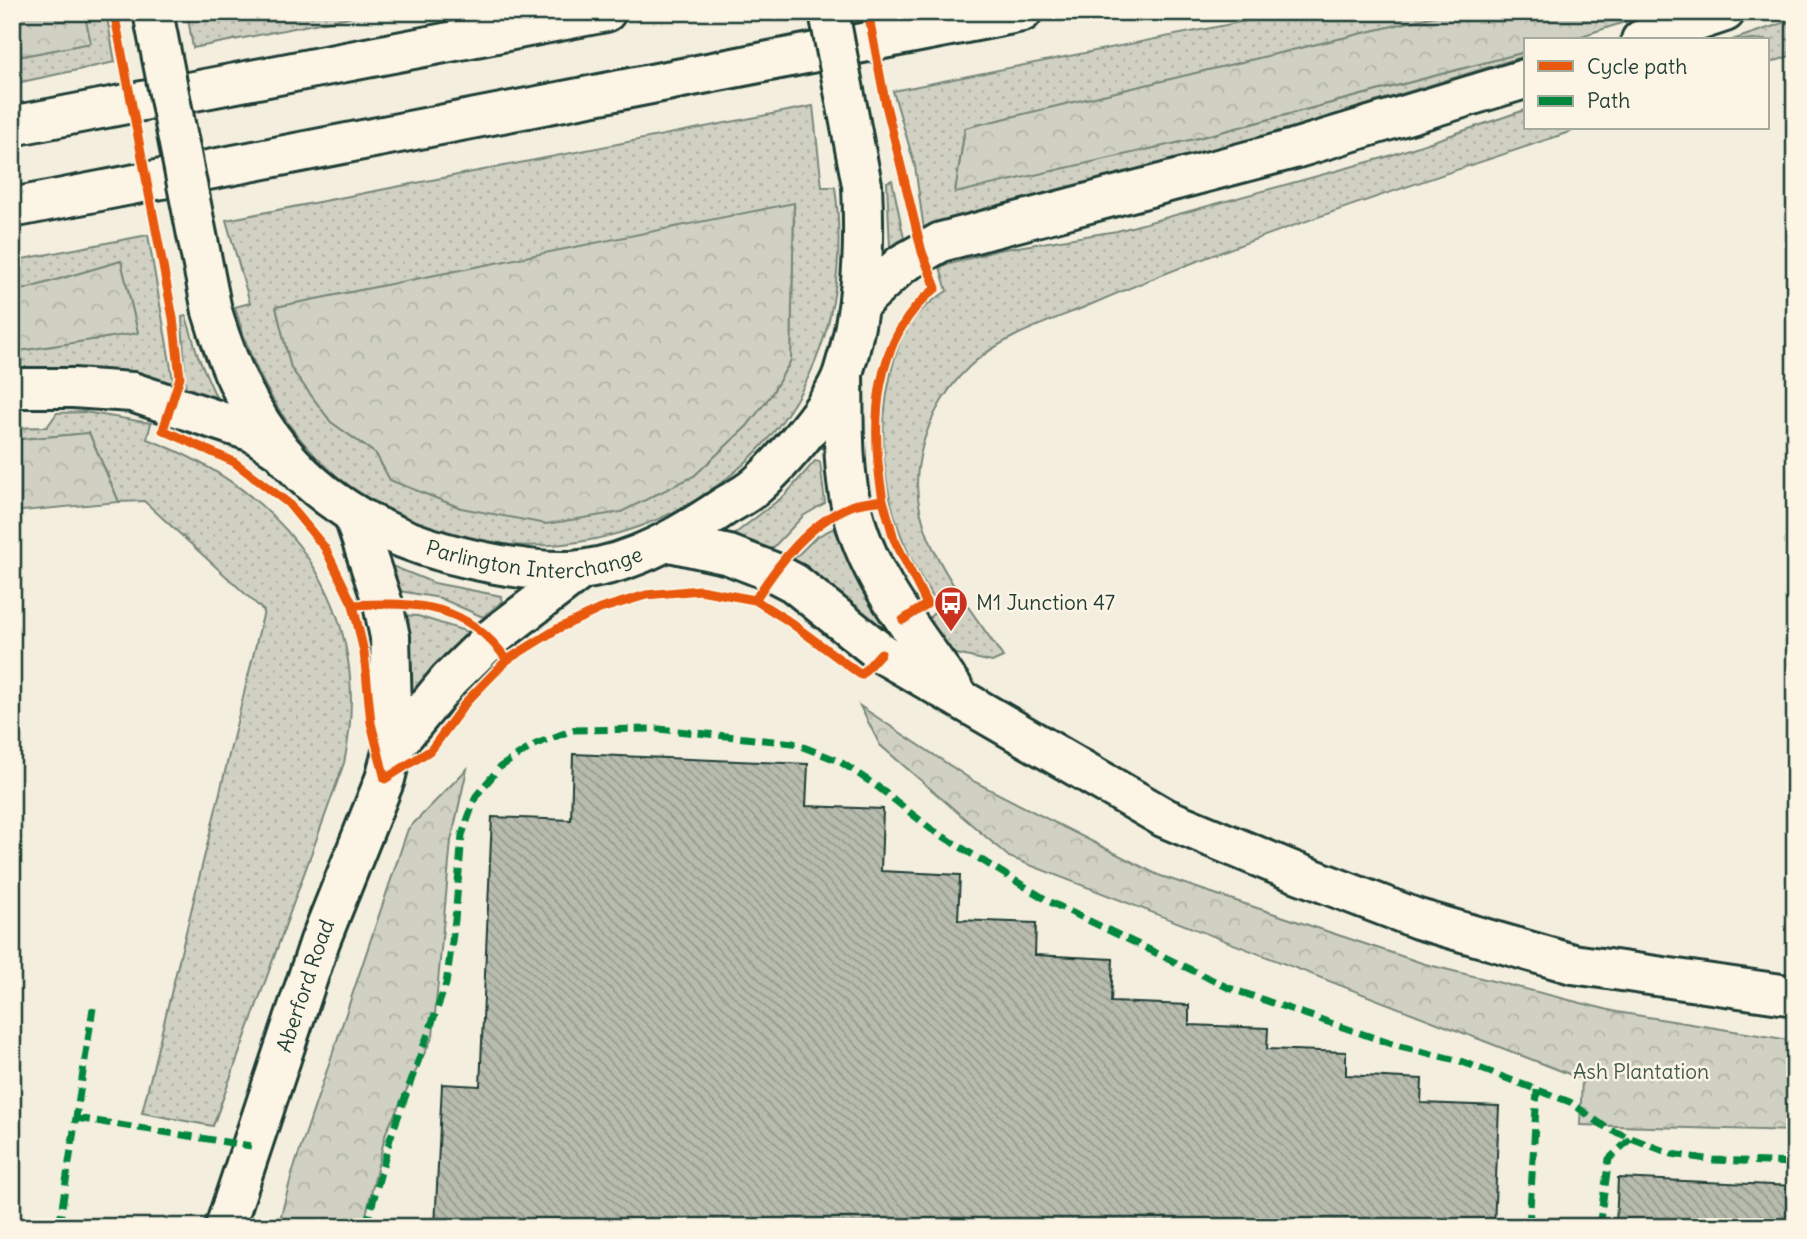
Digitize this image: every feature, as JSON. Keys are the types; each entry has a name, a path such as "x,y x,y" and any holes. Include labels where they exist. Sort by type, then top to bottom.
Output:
{"main road":[{"name":"Parlington Interchange","path":"153,12 212,311 226,359 242,394 278,449 314,486 354,517 428,550 503,566 581,570 670,542 755,487 810,427 843,376 860,303 865,243 862,185 829,12"},
{"path":"12,126 607,12"},
{"path":"12,208 1022,12"},
{"path":"1647,38 1725,12"},
{"path":"860,303 902,264 941,242 1294,149 1524,79"},
{"path":"843,376 846,474 851,506 864,549 904,620 959,698"},
{"path":"12,388 132,392 253,432 278,449"},
{"name":"Aberford Road","path":"225,1227 320,941 385,779 393,748 390,637 383,604 354,517"},
{"path":"670,542 729,555 794,583 881,653 1165,818 1418,919 1573,964 1795,996"},
{"name":"Aberford Road","path":"393,748 449,680 492,638 581,570"}],"green space":[{"path":"12,12 84,12 91,43 12,58"},
{"path":"84,12 106,12 115,62 12,84 12,58 90,43"},
{"path":"187,12 375,12 193,48"},
{"path":"1291,12 1452,12 965,128 955,192 1194,139 1524,52 1524,56 1271,134 924,230 915,166 893,91"},
{"path":"1452,12 1656,12 1575,38 1524,38 1524,52 1194,139 955,193 965,128"},
{"path":"1795,19 1795,54 1769,63 1769,38 1738,38"},
{"path":"813,106 822,187 835,187 829,322 778,427 695,500 593,540 483,542 379,506 292,428 235,307 250,303 226,220","holes":["794,204 791,360 771,395 747,426 694,476 461,508 390,480 376,454 331,422 291,368 276,307"]},
{"path":"1524,110 1524,130 1575,130 1213,255 1028,330 983,355 970,366 942,400 924,440 918,468 922,520 931,544 958,592 1003,657 992,662 952,653 925,622 940,607 923,581 898,527 885,469 883,439 885,409 896,354 901,339 914,318 947,291 940,267 998,250 1117,231 1383,158"},
{"path":"892,180 905,243 896,249 890,247 887,182"},
{"path":"794,203 791,360 771,395 747,426 694,476 621,512 546,524 461,508 390,480 376,454 331,422 291,368 276,307"},
{"path":"148,235 173,380 168,388 12,380 12,352 138,333 121,261 12,293 12,261"},
{"path":"121,261 138,333 12,352 12,293"},
{"path":"186,316 198,356 216,397 214,402 186,394 182,317"},
{"path":"84,412 151,423 147,439 198,462 242,490 280,524 311,563 334,607 347,655 351,707 344,763 213,1126 142,1113 264,611 144,501 119,502 89,433 12,440 12,428 47,427 57,413"},
{"path":"89,433 119,502 12,512 12,440"},
{"path":"815,461 820,462 825,503 803,516 768,553 732,541 732,536 785,495"},
{"path":"834,528 866,596 912,656 789,564 816,537"},
{"path":"392,566 434,583 501,596 503,601 483,617 440,598 394,590 388,569"},
{"path":"399,615 418,616 468,632 436,668 410,707"},
{"name":"Ash Plantation","path":"860,706 975,782 1158,875 1425,964 1617,1012 1795,1041 1795,1131 1580,1125 1582,1079 1009,857 880,745"},
{"path":"467,769 451,841 433,1036 386,1132 363,1227 278,1227 292,1174 408,829"}],"building":[{"path":"573,754 808,764 806,806 883,809 881,871 960,875 958,920 1036,923 1035,955 1113,959 1111,1002 1189,1005 1189,1025 1268,1028 1267,1049 1346,1052 1346,1075 1422,1079 1421,1103 1499,1106 1494,1227 435,1227 442,1084 480,1086 492,817 571,820"},
{"path":"1618,1178 1795,1186 1795,1227 1616,1227"}],"marked path":[{"path":"366,1227 390,1139 446,984 455,920 462,835 476,796 500,767 536,744 573,730 659,729 793,743 839,761 878,787 931,829 1050,902 1229,988 1392,1044 1460,1061 1570,1102 1608,1129 1672,1154 1713,1160 1795,1163"},
{"path":"59,1227 93,1008"},
{"path":"1529,1227 1537,1090"},
{"path":"76,1118 251,1146"},
{"path":"1599,1227 1609,1159 1630,1139"}],"cycle path":[{"path":"114,12 173,318 180,377 163,430 234,462 288,503 325,548 353,605 364,652 371,723 385,779 431,750 467,701 507,660 557,629 600,609 646,595 700,590 755,600 784,559 822,523 851,506 883,500 877,443 881,385 899,332 915,308 936,288 922,252 885,101 868,12"},
{"path":"883,500 894,539 927,604 903,620"},
{"path":"755,600 787,620 861,675 881,653"},
{"path":"353,605 399,604 439,610 475,627 492,641 507,660"}],"place":[{"name":"M1 Junction 47","path":"951,633"}]}
